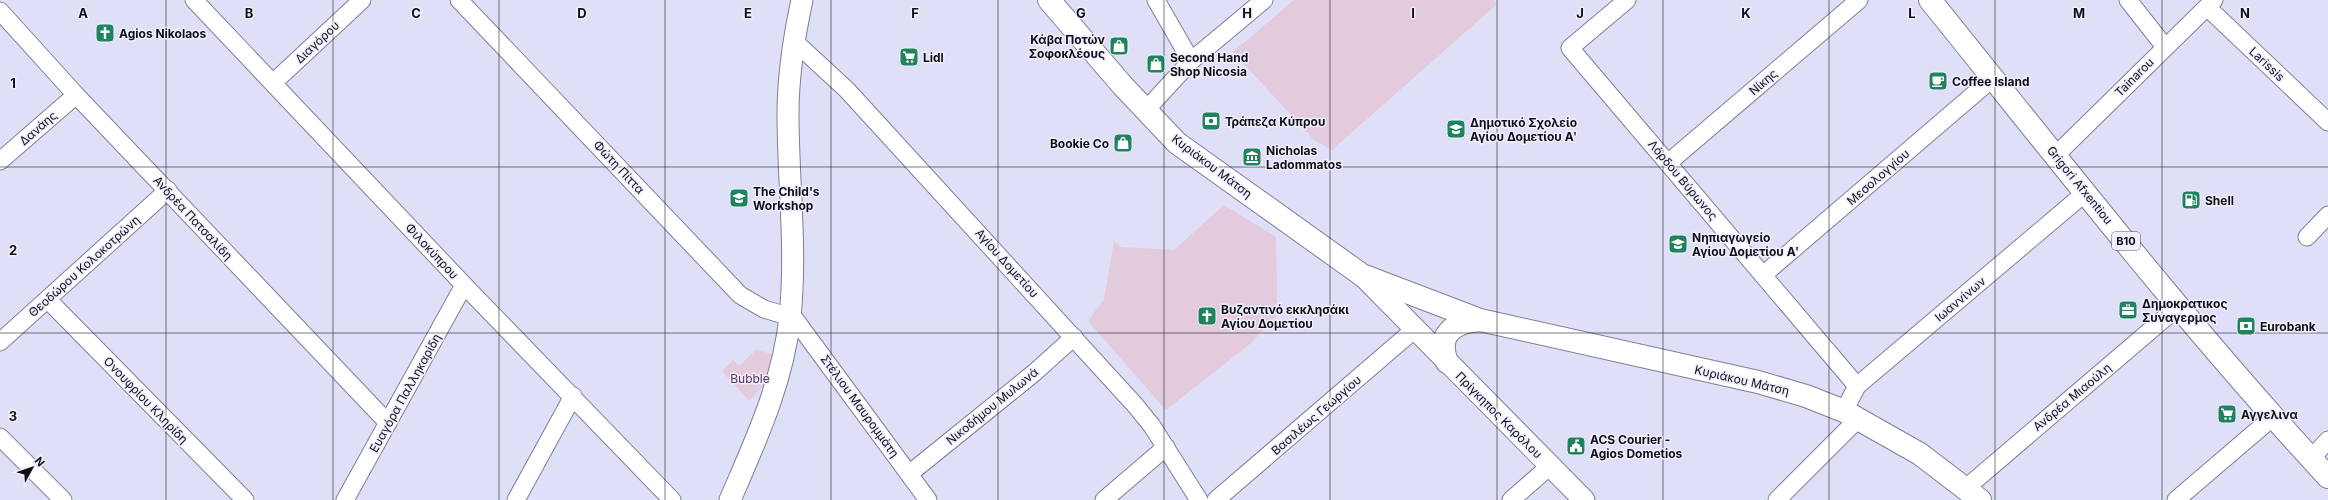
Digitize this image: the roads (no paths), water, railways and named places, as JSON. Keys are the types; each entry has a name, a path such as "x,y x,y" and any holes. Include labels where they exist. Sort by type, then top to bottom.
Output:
{"main road":[{"name":"Κυριάκου Μάτση","path":"1049,0 1145,110 1177,143 1362,275 1480,320 1758,382 1806,396 1851,415 1920,454 1973,494"},
{"name":"Grigori Afxentiou","path":"1930,0 2178,306 2273,417 2328,477"},
{"name":"Κυριάκου Μάτση","path":"1447,362 1443,352 1446,336 1458,325 1466,321 1480,320"}],"street":[{"name":"Φιλοκύπρου","path":"194,0 464,285 672,500"},
{"name":"Διαγόρου","path":"273,83 362,0"},
{"name":"Φώτη Πίττα","path":"459,0 740,295 764,309 790,315"},
{"path":"730,500 766,417 779,377 786,347 790,315 793,249 788,113 795,42 802,0"},
{"path":"1156,0 1191,61"},
{"path":"1145,110 1191,61 1264,0"},
{"name":"Λόρδου Βύρωνος","path":"1627,0 1570,48 1857,386"},
{"name":"Νίκης","path":"1668,163 1859,0"},
{"path":"2128,0 2165,47"},
{"name":"Tainarou","path":"2056,155 2210,4"},
{"name":"Larissis","path":"2210,4 2328,122"},
{"name":"Ανδρέα Πατσαλίδη","path":"0,11 76,95 168,190 367,403 388,423"},
{"name":"Αγίου Δομετίου","path":"795,42 848,90 1135,405 1166,447 1199,500"},
{"name":"Μεσολογγίου","path":"1763,275 1993,78"},
{"name":"Δανάης","path":"0,161 76,95"},
{"name":"Θεοδώρου Κολοκοτρώνη","path":"0,342 168,190"},
{"name":"Ιωαννίνων","path":"1777,500 1851,415 1857,386 2085,193"},
{"path":"2307,237 2328,215"},
{"name":"Κυριάκου Μάτση","path":"1362,275 1415,329"},
{"name":"Ευαγόρα Παλληκαρίδη","path":"346,500 464,285"},
{"name":"Ονουφρίου Κληρίδη","path":"48,300 245,500"},
{"name":"Ανδρέα Μιαούλη","path":"1973,494 2178,306"},
{"name":"Στέλιου Μαυρομμάτη","path":"790,315 800,324 928,500"},
{"name":"Πρίγκηπος Καρόλου","path":"1415,329 1584,500"},
{"name":"Βασιλέως Γεωργίου","path":"1216,500 1415,329"},
{"name":"Νικοδήμου Μυλωνά","path":"909,474 1034,373 1074,337"},
{"path":"516,500 572,396"},
{"path":"2176,500 2273,417"},
{"path":"0,437 63,500"},
{"path":"2311,459 2328,440"},
{"path":"1104,500 1166,447"},
{"path":"1511,500 1550,466"}],"place":[{"name":"Agios Nikolaos","path":"105,33"},
{"name":"Κάβα Ποτών Σοφοκλέους","path":"1119,46"},
{"name":"Lidl","path":"909,57"},
{"name":"Second Hand Shop Nicosia","path":"1156,64"},
{"name":"Coffee Island","path":"1938,81"},
{"name":"Τράπεζα Κύπρου","path":"1211,121"},
{"name":"Δημοτικό Σχολείο Αγίου Δομετίου Αʹ","path":"1456,129"},
{"name":"Bookie Co","path":"1123,143"},
{"name":"Nicholas Ladommatos","path":"1252,157"},
{"name":"The Child's Workshop","path":"739,198"},
{"name":"Shell","path":"2191,200"},
{"name":"Νηπιαγωγείο Αγίου Δομετίου Αʹ","path":"1678,244"},
{"name":"Δημοκρατικος Συναγερμος","path":"2128,310"},
{"name":"Βυζαντινό εκκλησάκι Αγίου Δομετίου","path":"1207,316"},
{"name":"Eurobank","path":"2246,326"},
{"name":"Αγγελινα","path":"2227,414"},
{"name":"ACS Courier - Agios Dometios","path":"1576,446"}],"park label":[{"name":"Bubble","path":"750,378"}]}
